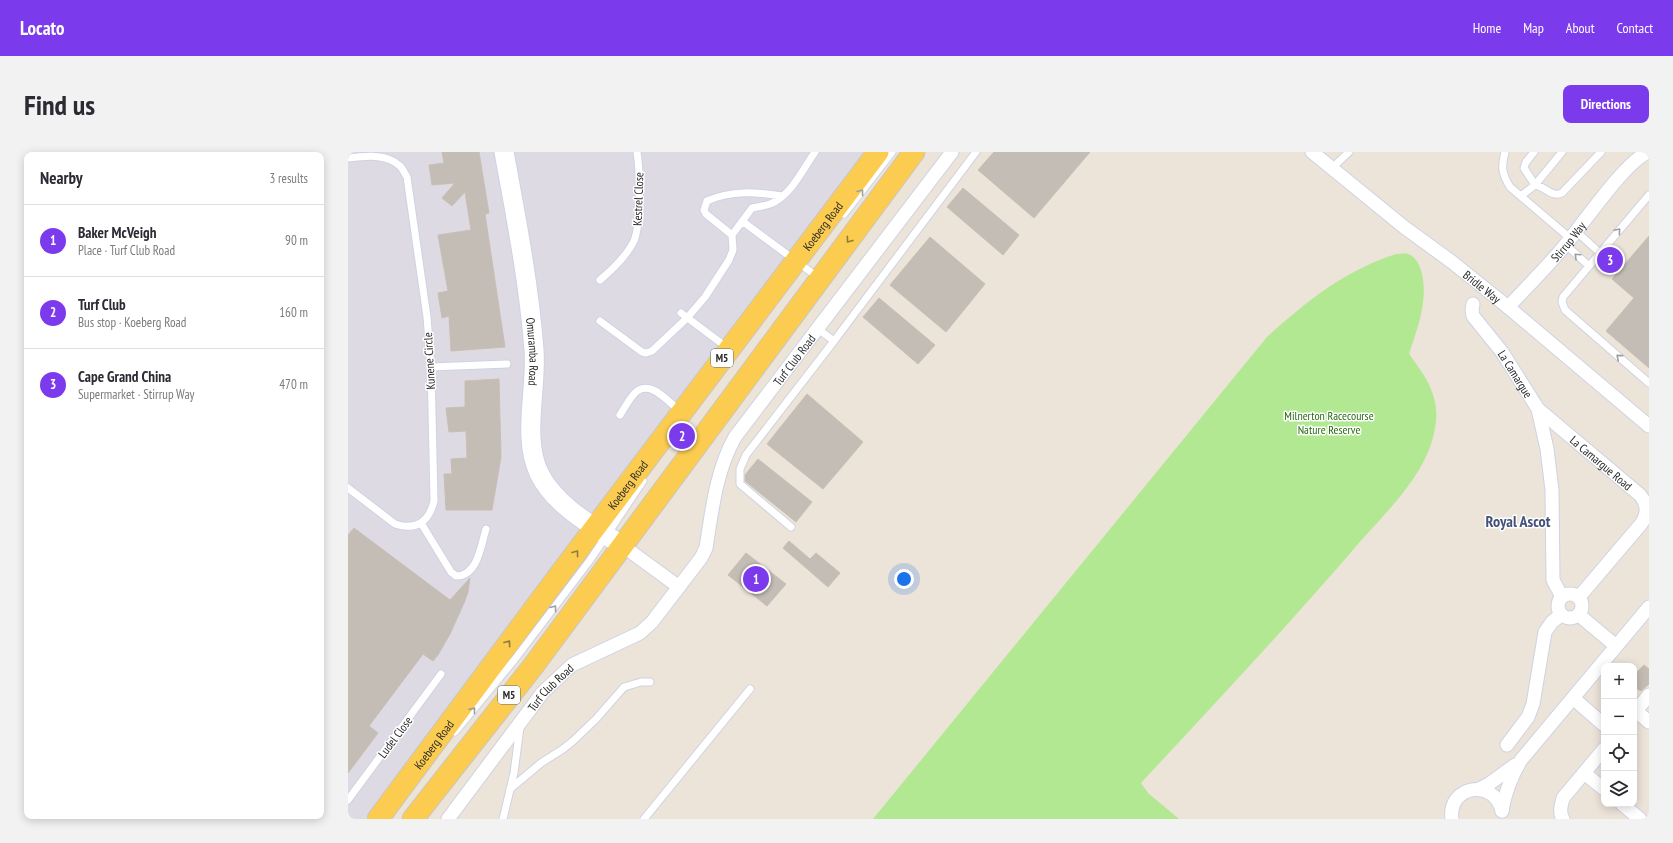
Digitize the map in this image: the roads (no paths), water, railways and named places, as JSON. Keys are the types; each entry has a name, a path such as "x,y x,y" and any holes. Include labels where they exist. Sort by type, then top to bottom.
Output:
{"main road":[{"name":"Omuramba Road","path":"504,152 533,338 534,377 531,438 533,456 539,473 548,489 562,503 612,538"},
{"name":"Koeberg Road","path":"378,819 612,538 806,268 878,152"},
{"name":"Koeberg Road","path":"413,819 534,665 612,538 682,412 729,349 914,152"}],"street":[{"name":"Turf Club Road","path":"448,819 543,692 572,665 640,633 652,622 702,558 706,548 720,473 726,453 735,437 952,152"},
{"name":"Bridle Way","path":"1312,152 1404,227 1452,262 1508,307 1649,426"},
{"name":"Stirrup Way","path":"1624,172 1632,152"},
{"name":"Stirrup Way","path":"1508,307 1571,238 1624,172 1642,154 1649,152"},
{"name":"La Camargue","path":"1473,304 1473,316 1502,352 1538,409 1547,449 1552,490 1552,573 1556,588 1562,597 1557,608 1561,615"},
{"name":"La Camargue Road","path":"1538,409 1640,495 1645,502 1647,512 1641,524 1579,597"},
{"path":"1547,449 1563,431"},
{"path":"612,538 679,587"},
{"path":"1507,745 1528,717 1536,691 1545,632 1552,622 1561,615 1571,619 1579,615 1583,606 1579,597 1570,594 1562,597"},
{"path":"1452,819 1453,808 1460,796 1465,792 1479,789 1502,776 1521,760 1649,607"},
{"path":"1579,615 1616,646"},
{"path":"1637,710 1649,696"},
{"path":"1573,698 1601,722"},
{"path":"1637,713 1649,722"},
{"path":"1563,819 1560,814 1560,807 1563,798 1601,753"},
{"path":"1502,815 1504,796 1521,760"},
{"path":"1584,773 1601,787"},
{"path":"1479,789 1486,790 1497,798 1502,815"},
{"path":"1626,807 1640,819"}],"lane":[{"name":"Kestrel Close","path":"600,280 617,265 626,254 637,232 640,179 637,152"},
{"path":"600,321 635,348 646,353 652,351 687,318 705,297 726,266 733,250 732,235 752,208 770,204 782,196 792,187 815,152"},
{"path":"841,219 892,152"},
{"path":"791,527 740,484 740,469 746,455 976,152"},
{"path":"1332,168 1348,152"},
{"path":"1505,152 1503,160 1503,176 1510,187 1571,238 1600,253"},
{"path":"1534,152 1526,162 1524,168 1535,185 1540,186 1550,193 1558,195 1562,193 1600,152"},
{"path":"1521,196 1535,185 1562,152"},
{"name":"Kunene Circle","path":"348,158 367,155 385,158 400,166 407,177 427,317 431,367 434,501 428,516 421,523"},
{"path":"732,235 706,214 704,204 707,200 729,193 782,196"},
{"path":"748,193 752,208"},
{"path":"1649,195 1563,297 1563,307 1649,383"},
{"path":"742,221 806,268 793,301"},
{"path":"1571,238 1589,266"},
{"path":"681,313 729,349"},
{"path":"818,329 834,341"},
{"path":"431,367 507,364"},
{"path":"620,415 634,394 640,388 653,390 682,412"},
{"path":"450,739 515,659 590,560 612,538 647,474"},
{"path":"348,488 395,524 409,527 421,523 451,572 456,576 465,575 476,563 486,529"},
{"name":"Ludel Close","path":"348,800 441,674"},
{"path":"510,789 541,763 573,741 596,719 624,687 641,682 650,682"},
{"path":"644,819 750,690"},
{"path":"504,819 520,723"},
{"path":"404,819 432,782"}],"place":[{"name":"Cape Grand China","path":"1610,260"},
{"name":"Turf Club","path":"682,436"},
{"name":"Baker McVeigh","path":"756,579"}],"district":[{"name":"Royal Ascot","path":"1518,521"}],"park label":[{"name":"Milnerton Racecourse Nature Reserve","path":"1329,422"}]}
